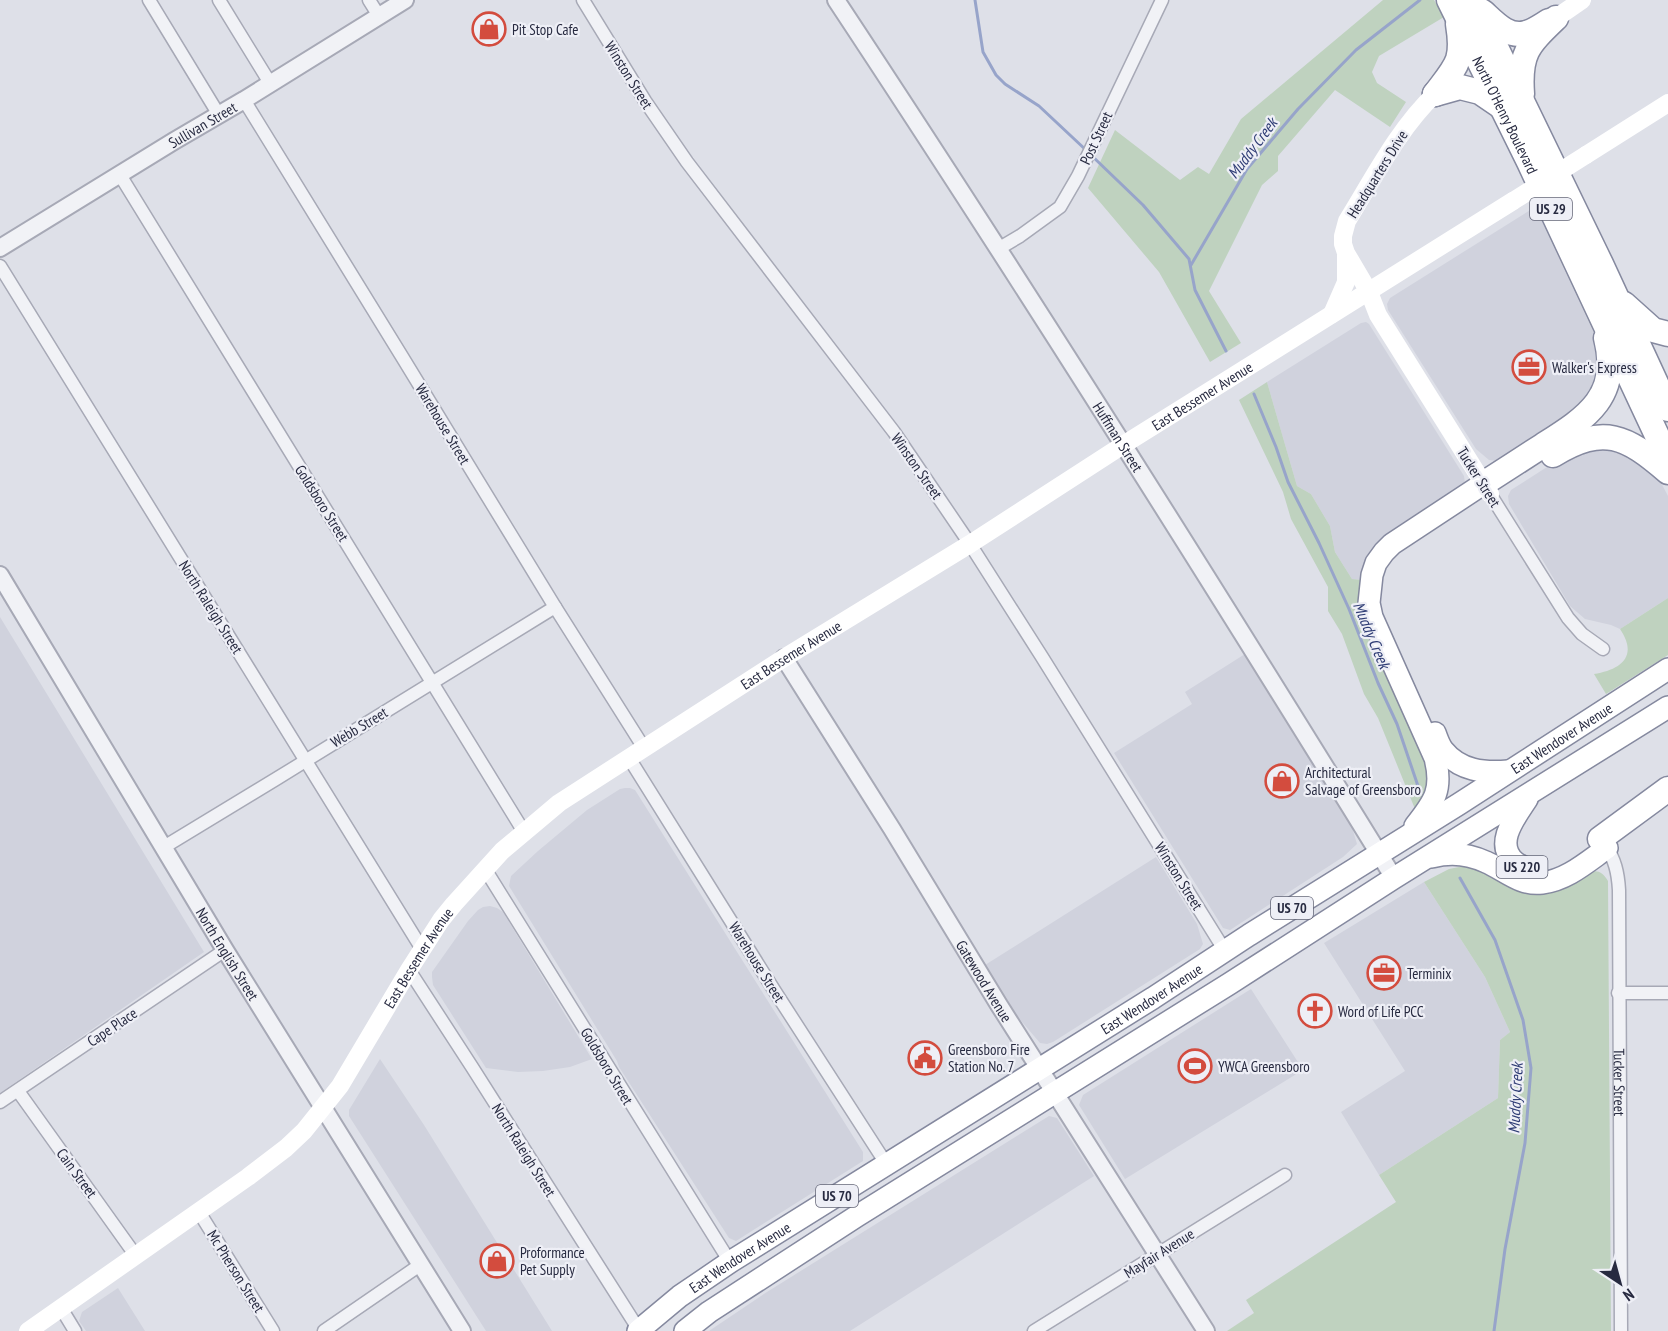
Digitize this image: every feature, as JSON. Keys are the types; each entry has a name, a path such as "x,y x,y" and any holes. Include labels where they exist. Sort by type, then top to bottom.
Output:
{"highway":[{"path":"1435,94 1456,66 1461,46 1463,4 1511,33 1526,33 1556,18"},
{"name":"North O'Henry Boulevard","path":"1463,4 1606,301 1668,459"},
{"path":"1435,94 1460,87 1513,105 1525,54 1536,37 1556,18"},
{"path":"1509,771 1491,772 1466,768 1456,763 1442,749 1381,602 1382,583 1386,571 1398,554 1577,424 1598,403 1607,382 1609,353 1606,301 1635,315 1653,330 1668,334"},
{"name":"North O'Henry Boulevard","path":"1606,301 1668,409"},
{"path":"1404,838 1428,811 1439,785 1439,772 1435,758 1372,617 1369,603 1372,575 1377,563 1392,544 1487,489 1579,442 1597,437 1617,438 1644,452 1668,472"},
{"name":"East Wendover Avenue","path":"639,1330 680,1296 730,1262 1380,854 1668,669"},
{"name":"East Wendover Avenue","path":"685,1331 709,1312 857,1216 1248,973 1394,878 1668,707"},
{"name":"US 220","path":"1532,792 1509,827 1506,846 1512,860 1524,868 1533,870 1555,868 1604,843 1668,789"},
{"path":"1426,859 1444,853 1463,855 1486,862 1520,881 1540,884 1562,878 1604,843 1668,804"}],"main road":[{"path":"1556,18 1582,0"},
{"name":"Headquarters Drive","path":"1332,315 1346,282 1346,253 1343,236 1347,221 1405,129 1420,108 1435,94"},
{"name":"East Bessemer Avenue","path":"28,1331 259,1170 304,1131 324,1108 353,1066 409,970 453,904 485,869 559,803 784,658 970,544 1123,445 1668,103"},
{"path":"1346,253 1369,292"},
{"name":"Tucker Street","path":"1369,292 1378,315 1487,489"}],"street":[{"path":"149,0 219,115"},
{"path":"219,0 270,83"},
{"path":"369,0 379,16"},
{"name":"Sullivan Street","path":"0,248 405,0"},
{"name":"Winston Street","path":"583,0 670,139 894,432 970,544 1225,951"},
{"name":"Huffman Street","path":"836,0 1195,557 1394,878"},
{"name":"Post Street","path":"998,249 1060,207 1078,176 1162,0"},
{"name":"Warehouse Street","path":"244,100 555,607 636,753 774,990 887,1165"},
{"name":"Goldsboro Street","path":"120,175 524,832"},
{"name":"North Raleigh Street","path":"0,266 422,949"},
{"name":"Tucker Street","path":"1487,489 1568,618 1582,634 1603,649"},
{"name":"North English Street","path":"0,575 225,951 462,1331"},
{"name":"Webb Street","path":"164,847 555,607"},
{"name":"Gatewood Avenue","path":"784,658 999,1005 1206,1331"},
{"name":"Tucker Street","path":"1604,843 1617,867 1618,878 1621,1331"},
{"name":"Goldsboro Street","path":"485,869 730,1262"},
{"name":"Cape Place","path":"0,1102 225,951"},
{"name":"North Raleigh Street","path":"409,970 639,1330"},
{"path":"1618,993 1668,993"},
{"name":"Cain Street","path":"18,1091 136,1256"},
{"name":"Mayfair Avenue","path":"1034,1331 1285,1175"},
{"name":"Mc Pherson Street","path":"199,1212 273,1331"},
{"path":"324,1331 420,1265"},
{"path":"61,1308 75,1331"}],"shaded area":[{"path":"1535,207 1600,346 1602,365 1583,410 1496,461 1489,460 1476,449 1388,310 1387,304 1390,298"},
{"path":"1366,322 1464,476 1465,483 1461,490 1362,580 1352,579 1335,552 1330,526 1311,494 1297,486 1267,382"},
{"path":"1622,447 1659,479 1668,496 1668,598 1620,629 1585,619 1570,606 1509,504 1508,496 1511,490 1575,449"},
{"path":"0,617 204,952 0,1093"},
{"path":"1245,654 1351,824 1357,844 1343,857 1230,930 1223,928 1114,753 1192,704 1185,692"},
{"path":"625,788 635,790 863,1152 863,1161 736,1241 729,1238 619,1067 509,886 511,876 538,851 587,810"},
{"path":"1156,857 1197,924 1203,944 1200,949 1053,1042 1040,1043 1017,1016 985,965"},
{"path":"1424,882 1485,977 1510,1032 1500,1040 1498,1098 1379,1175 1341,1112 1405,1071 1324,943"},
{"path":"490,906 503,912 592,1059 570,1067 543,1071 518,1072 486,1068 433,985 432,972 468,921 478,910"},
{"path":"1251,989 1303,1070 1125,1179 1079,1105 1083,1095"},
{"path":"380,1059 424,1125 552,1331 486,1331 349,1116 349,1110"},
{"path":"1049,1116 1057,1118 1094,1176 850,1331 709,1331 767,1292"},
{"path":"118,1288 145,1331 86,1331 79,1321 82,1312"}],"green space":[{"path":"1383,0 1434,0 1444,17 1379,56 1372,72 1377,83 1406,102 1390,127 1335,90 1278,156 1278,171 1262,185 1209,291 1241,343 1210,362 1159,272 1088,188 1115,130 1180,180 1198,167 1209,174 1241,119"},
{"path":"1267,382 1297,486 1311,494 1330,526 1335,552 1352,579 1362,580 1431,765 1428,790 1415,809 1378,718 1364,694 1342,634 1328,611 1328,587 1291,519 1283,492 1239,400"},
{"path":"1668,598 1668,655 1606,694 1594,674 1612,669 1624,660 1628,647 1620,629"},
{"path":"1469,865 1507,885 1528,892 1548,893 1562,889 1594,871 1599,872 1608,881 1611,1331 1227,1331 1254,1313 1246,1300 1396,1202 1379,1175 1498,1098 1500,1040 1510,1032 1485,977 1424,882 1449,869"}],"waterway":[{"path":"975,0 983,52 996,75 1005,84 1039,106 1087,151"},
{"name":"Muddy Creek","path":"1191,265 1247,169 1298,109 1356,50 1420,0"},
{"path":"1092,156 1143,205 1189,259 1195,290 1226,351"},
{"name":"Muddy Creek","path":"1254,394 1288,482 1349,609 1397,724 1419,789"},
{"name":"Muddy Creek","path":"1460,878 1495,940 1523,1020 1531,1068 1525,1143 1505,1249 1494,1331"}],"place":[{"name":"Pit Stop Cafe","path":"489,29"},
{"name":"Walker's Express","path":"1529,367"},
{"name":"Architectural Salvage of Greensboro","path":"1282,781"},
{"name":"Terminix","path":"1384,973"},
{"name":"Word of Life PCC","path":"1315,1011"},
{"name":"Greensboro Fire Station No. 7","path":"925,1058"},
{"name":"YWCA Greensboro","path":"1195,1066"},
{"name":"Proformance Pet Supply","path":"497,1261"}]}
